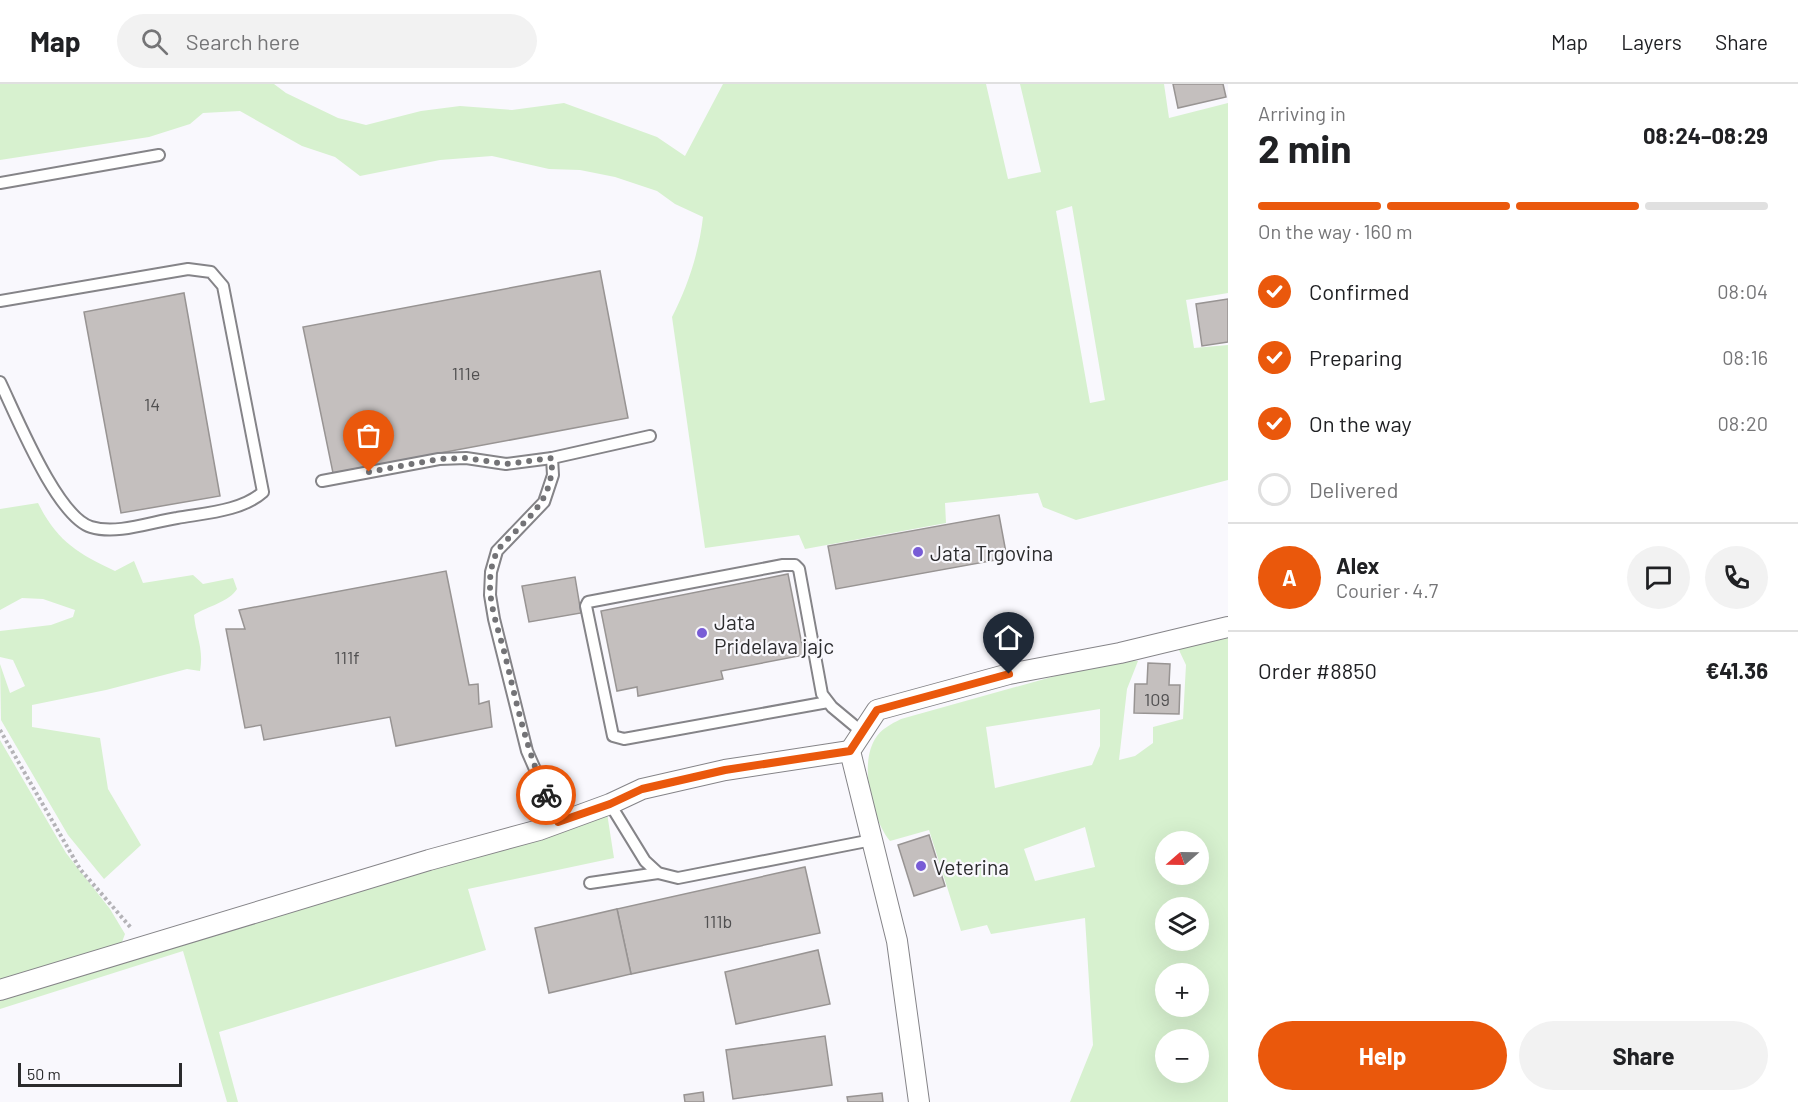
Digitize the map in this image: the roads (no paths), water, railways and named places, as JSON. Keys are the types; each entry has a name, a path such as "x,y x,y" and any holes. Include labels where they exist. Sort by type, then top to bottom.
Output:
{"street":[{"path":"918,1102 904,976 850,751 862,732 877,710 1009,674 1120,653 1228,627"},
{"path":"0,990 558,822 610,804 642,789 715,772 850,751"}],"lane":[{"path":"0,183 159,155"},
{"path":"0,301 188,268 211,272 223,286 263,492 253,501 195,515 111,530 89,527 73,515 53,491 0,382"},
{"path":"322,481 439,459 466,458 506,464 552,458 650,436"},
{"path":"552,458 553,475 543,502 497,551 491,572 490,595 527,751 558,822"},
{"path":"828,702 624,739 613,736 586,606 588,602 783,565 795,565 799,569 822,694 862,732"},
{"path":"610,804 645,861 658,873"},
{"path":"590,883 658,873 678,878 872,840"}],"place":[{"name":"Jata Trgovina","path":"918,552"},
{"name":"Jata Pridelava jajc","path":"702,633"},
{"name":"Veterina","path":"921,866"}]}
